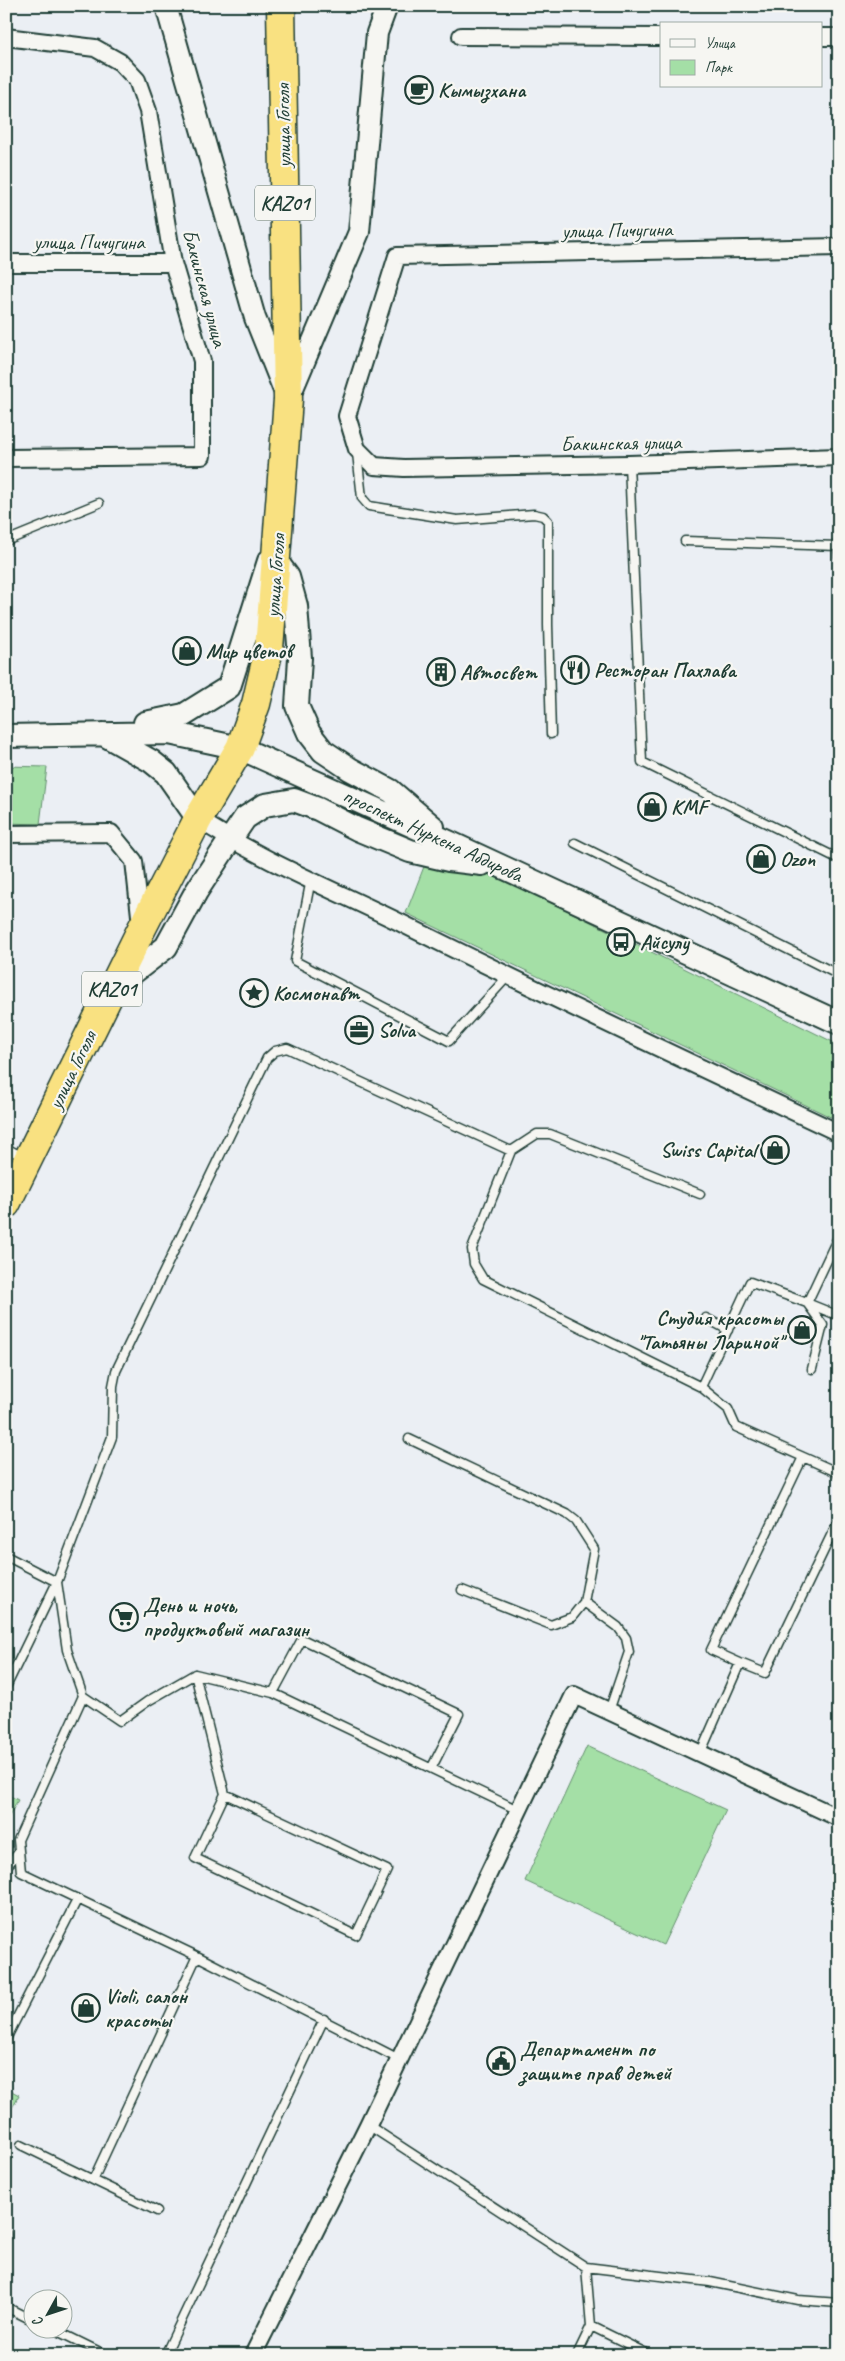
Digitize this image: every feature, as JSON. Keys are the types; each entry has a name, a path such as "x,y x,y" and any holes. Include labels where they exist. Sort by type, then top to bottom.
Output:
{"highway":[{"name":"улица Гоголя","path":"6,1204 17,1154 112,988 198,819 240,748 256,704 269,649 288,399 281,6"}],"main road":[{"path":"113,734 146,722 184,715 229,687 278,533"},
{"path":"277,562 288,577 296,606 300,658 297,706 309,733 323,751 350,769 391,791 453,844"},
{"name":"проспект Нуркена Абдирова","path":"6,736 169,733 240,748 453,844 839,1023"},
{"path":"113,734 166,772 198,819"},
{"path":"112,988 166,947 196,892 230,840 246,818 266,805 294,800 318,809 356,829 410,851 449,860 502,867"}],"street":[{"path":"166,6 255,318 288,399"},
{"path":"288,399 358,232 378,33 387,6"},
{"name":"Бакинская улица","path":"6,36 95,48 120,62 137,80 148,111 172,263 202,361 202,456 6,458"},
{"path":"460,36 660,37"},
{"path":"822,37 839,37"},
{"name":"улица Пичугина","path":"357,449 347,416 397,256 839,247"},
{"name":"улица Пичугина","path":"6,262 172,263"},
{"name":"Бакинская улица","path":"357,449 374,466 404,468 629,464 839,457"},
{"path":"198,819 230,840 508,976 839,1133"},
{"path":"6,834 111,834 134,861 141,930"},
{"path":"253,2355 368,2125 574,1695 839,1818"}],"lane":[{"path":"357,449 362,498 369,506 457,520 534,514 543,516 548,521 551,734"},
{"path":"629,464 642,762 839,859"},
{"path":"6,541 99,503"},
{"path":"685,541 838,546 839,557"},
{"path":"575,843 839,974"},
{"path":"311,879 295,961 449,1041 508,976"},
{"path":"6,1687 57,1582 112,1437 113,1386 116,1371 268,1058 275,1051 288,1048 511,1151"},
{"path":"700,1194 550,1134 537,1134 511,1151 472,1249 474,1264 483,1279 701,1387 728,1409 736,1427 839,1473"},
{"path":"807,1302 839,1235"},
{"path":"701,1387 750,1282 807,1302 839,1316"},
{"path":"807,1302 823,1325 812,1369"},
{"path":"706,1318 728,1330"},
{"path":"409,1439 566,1514 576,1521 594,1549 584,1602 572,1617 551,1625 462,1590"},
{"path":"803,1457 711,1650 765,1673 839,1519"},
{"path":"6,1556 57,1582"},
{"path":"57,1582 67,1650 83,1696 120,1721 148,1701 195,1674 273,1693 432,1767 518,1810"},
{"path":"584,1602 618,1627 626,1638 629,1652 609,1711"},
{"path":"273,1693 302,1639 459,1714 432,1767"},
{"path":"700,1754 740,1663"},
{"path":"195,1674 225,1794 195,1858 356,1935 387,1870 225,1794"},
{"path":"83,1696 18,1840 21,1872 197,1956 324,2019 399,2059"},
{"path":"6,1867 19,1852"},
{"path":"6,2039 77,1900"},
{"path":"93,2180 197,1956"},
{"path":"165,2355 324,2019"},
{"path":"368,2125 586,2266 710,2282 798,2300 839,2303"},
{"path":"21,2145 157,2210"},
{"path":"577,2355 591,2326 586,2266"},
{"path":"6,2307 22,2315"},
{"path":"591,2326 650,2355"},
{"path":"71,2338 106,2355"}],"green space":[{"path":"6,766 47,767 40,824 6,823"},
{"path":"425,864 498,876 839,1045 839,1121 406,913"},
{"path":"587,1746 726,1810 663,1945 525,1881"},
{"path":"6,1794 18,1800 6,1822"},
{"path":"6,2088 19,2095 6,2119"}],"place":[{"name":"Кымызхана","path":"419,90"},
{"name":"Мир цветов","path":"187,651"},
{"name":"Ресторан Пахлава","path":"575,670"},
{"name":"Автосвет","path":"441,672"},
{"name":"KMF","path":"652,807"},
{"name":"Ozon","path":"761,859"},
{"name":"Айсулу","path":"621,942"},
{"name":"Космонавт","path":"254,993"},
{"name":"Solva","path":"359,1030"},
{"name":"Swiss Capital","path":"775,1150"},
{"name":"Студия красоты \"Татьяны Лариной\"","path":"802,1330"},
{"name":"День и ночь, продуктовый магазин","path":"124,1617"},
{"name":"Violi, салон красоты","path":"86,2008"},
{"name":"Департамент по защите прав детей","path":"501,2061"}]}
